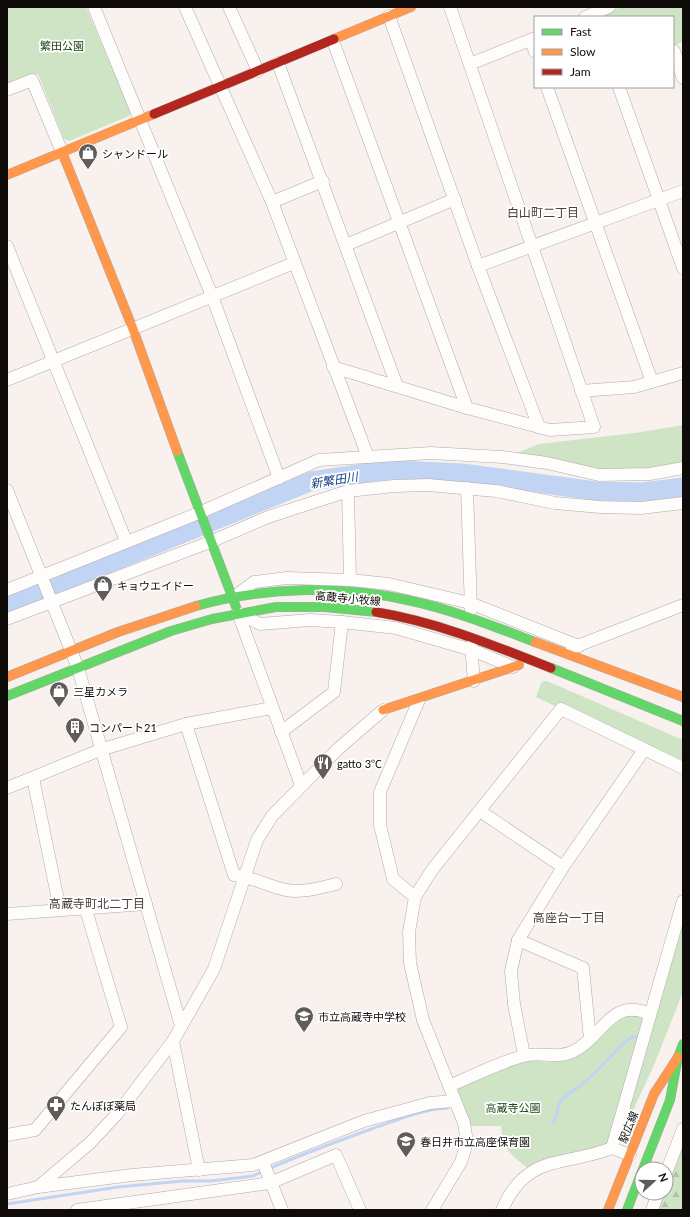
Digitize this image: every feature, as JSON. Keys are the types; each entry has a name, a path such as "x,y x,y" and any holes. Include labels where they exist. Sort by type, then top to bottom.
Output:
{"street":[{"path":"94,7 212,296 279,478"},
{"path":"185,7 272,202 368,457"},
{"path":"229,7 258,71"},
{"path":"7,175 411,7"},
{"path":"333,367 467,408 550,430 594,428 450,7"},
{"path":"591,16 609,7"},
{"path":"389,16 478,266 539,427"},
{"path":"470,64 533,39"},
{"path":"333,40 401,222 467,408"},
{"path":"677,50 683,78"},
{"path":"278,63 397,386"},
{"path":"7,90 32,80 133,329 199,513 233,598 301,785"},
{"path":"547,88 652,382"},
{"path":"619,88 683,268"},
{"path":"272,202 322,181"},
{"path":"478,266 683,191"},
{"path":"346,245 454,199"},
{"path":"7,246 126,541"},
{"path":"7,380 294,263"},
{"path":"581,391 634,387 683,373"},
{"path":"7,590 199,513 319,460 431,453 470,454 547,463 599,475 650,474 683,468"},
{"path":"7,619 210,542 268,517 348,491 394,486 467,488 496,491 555,503 600,507 641,508 683,503"},
{"path":"467,488 471,607"},
{"path":"7,490 78,668 100,750 181,1026"},
{"path":"348,491 350,580"},
{"path":"233,598 254,582 287,578 350,580 389,584 471,607 575,647 683,605"},
{"name":"高蔵寺小牧線","path":"7,677 165,615 233,598 274,593 321,591 363,593 407,600 486,624 683,697"},
{"name":"高蔵寺小牧線","path":"7,696 171,631 238,613 276,607 324,607 363,610 406,616 482,640 683,721"},
{"path":"238,613 260,624 310,620 396,628 472,648 516,666"},
{"path":"281,732 334,692 342,622"},
{"path":"472,648 474,681"},
{"path":"38,1188 90,1143 117,1114 173,1041 200,997 214,970 257,840 272,816 339,748 383,710 419,700 516,666"},
{"path":"415,897 393,878 380,824 380,792 419,700"},
{"path":"7,788 100,750 186,724 272,708"},
{"path":"432,1210 461,1162 467,1142 464,1122 454,1101 423,1020 410,963 409,932 415,897 432,870 561,708 683,768"},
{"path":"186,724 234,876 244,876 286,890 314,889 336,884"},
{"path":"524,1055 514,1004 512,971 518,940 563,867 644,750"},
{"path":"33,778 60,910"},
{"path":"480,810 563,867"},
{"path":"612,1148 683,901"},
{"path":"7,914 60,910 86,910 146,904"},
{"path":"7,1135 35,1130 121,1028 86,910"},
{"path":"518,940 583,968 590,1039"},
{"path":"449,1086 524,1055 561,1055 574,1052 617,1013 625,1009 635,1009 650,1014"},
{"path":"173,1041 199,1170"},
{"name":"駅広線","path":"646,1161 670,1100 678,1057 683,1044"},
{"name":"駅広線","path":"608,1210 654,1094 678,1057"},
{"path":"7,1194 38,1188 132,1175 253,1165 364,1121 430,1103 454,1101"},
{"path":"671,1161 683,1129"},
{"path":"502,1210 507,1198 520,1181 534,1170 550,1163 600,1153 612,1148 630,1155"},
{"path":"81,1210 157,1205 270,1180 336,1155 360,1210"},
{"path":"263,1162 282,1210"},
{"name":"駅広線","path":"627,1210 634,1191"}],"green space":[{"name":"繁田公園","path":"7,7 86,7 131,112 129,116 69,141 64,139 38,74 7,86"},
{"path":"621,7 683,7 683,42 674,46 674,16 602,15"},
{"path":"683,425 683,464 643,471 600,471 512,455 539,444 635,433"},
{"path":"544,681 683,740 683,762 560,703 557,707 536,697 541,683"},
{"path":"683,915 683,992 654,1065 618,1143"},
{"name":"高蔵寺公園","path":"640,1015 643,1020 607,1144 603,1148 552,1157 528,1168 508,1151 501,1126 470,1126 454,1087 512,1062 527,1059 550,1062 571,1057 597,1040 620,1017"},
{"path":"683,1145 683,1210 658,1210 661,1201 674,1201 674,1168"}],"waterway":[{"name":"新繁田川","path":"7,605 312,481 371,472 397,470 462,473 596,491 642,492 683,487"},
{"path":"553,1123 560,1102 564,1097 587,1081 631,1037 636,1037"},
{"path":"268,1169 401,1118 429,1110 448,1108"},
{"path":"7,1204 118,1187 183,1181 211,1181 253,1176 263,1171"}],"traffic: fast":[{"path":"177,451 236,607"},
{"path":"196,606 248,595 275,592 302,590 355,592 381,595 440,608 472,618 535,642"},
{"path":"7,696 171,631 212,619 276,607 324,607 376,612"},
{"path":"551,668 683,721"},
{"path":"646,1161 670,1100 678,1057 683,1044"},
{"path":"627,1210 634,1192"}],"traffic: slow":[{"path":"334,39 411,7"},
{"path":"7,175 154,114"},
{"path":"62,152 133,329 177,451"},
{"path":"7,677 118,632 196,606"},
{"path":"535,642 683,697"},
{"path":"383,710 519,665"},
{"path":"608,1210 654,1094 678,1057"}],"traffic: jam":[{"path":"154,114 334,39"},
{"path":"376,612 399,616 465,635 551,668"}],"place":[{"name":"シャンドール","path":"88,170"},
{"name":"キョウエイドー","path":"103,602"},
{"name":"三星カメラ","path":"59,708"},
{"name":"コンパート21","path":"75,744"},
{"name":"gatto 3℃","path":"323,780"},
{"name":"市立高蔵寺中学校","path":"304,1033"},
{"name":"たんぽぽ薬局","path":"56,1122"},
{"name":"春日井市立高座保育園","path":"406,1158"}],"district":[{"name":"白山町二丁目","path":"543,212"},
{"name":"高蔵寺町北二丁目","path":"97,903"},
{"name":"高座台一丁目","path":"569,917"}]}
